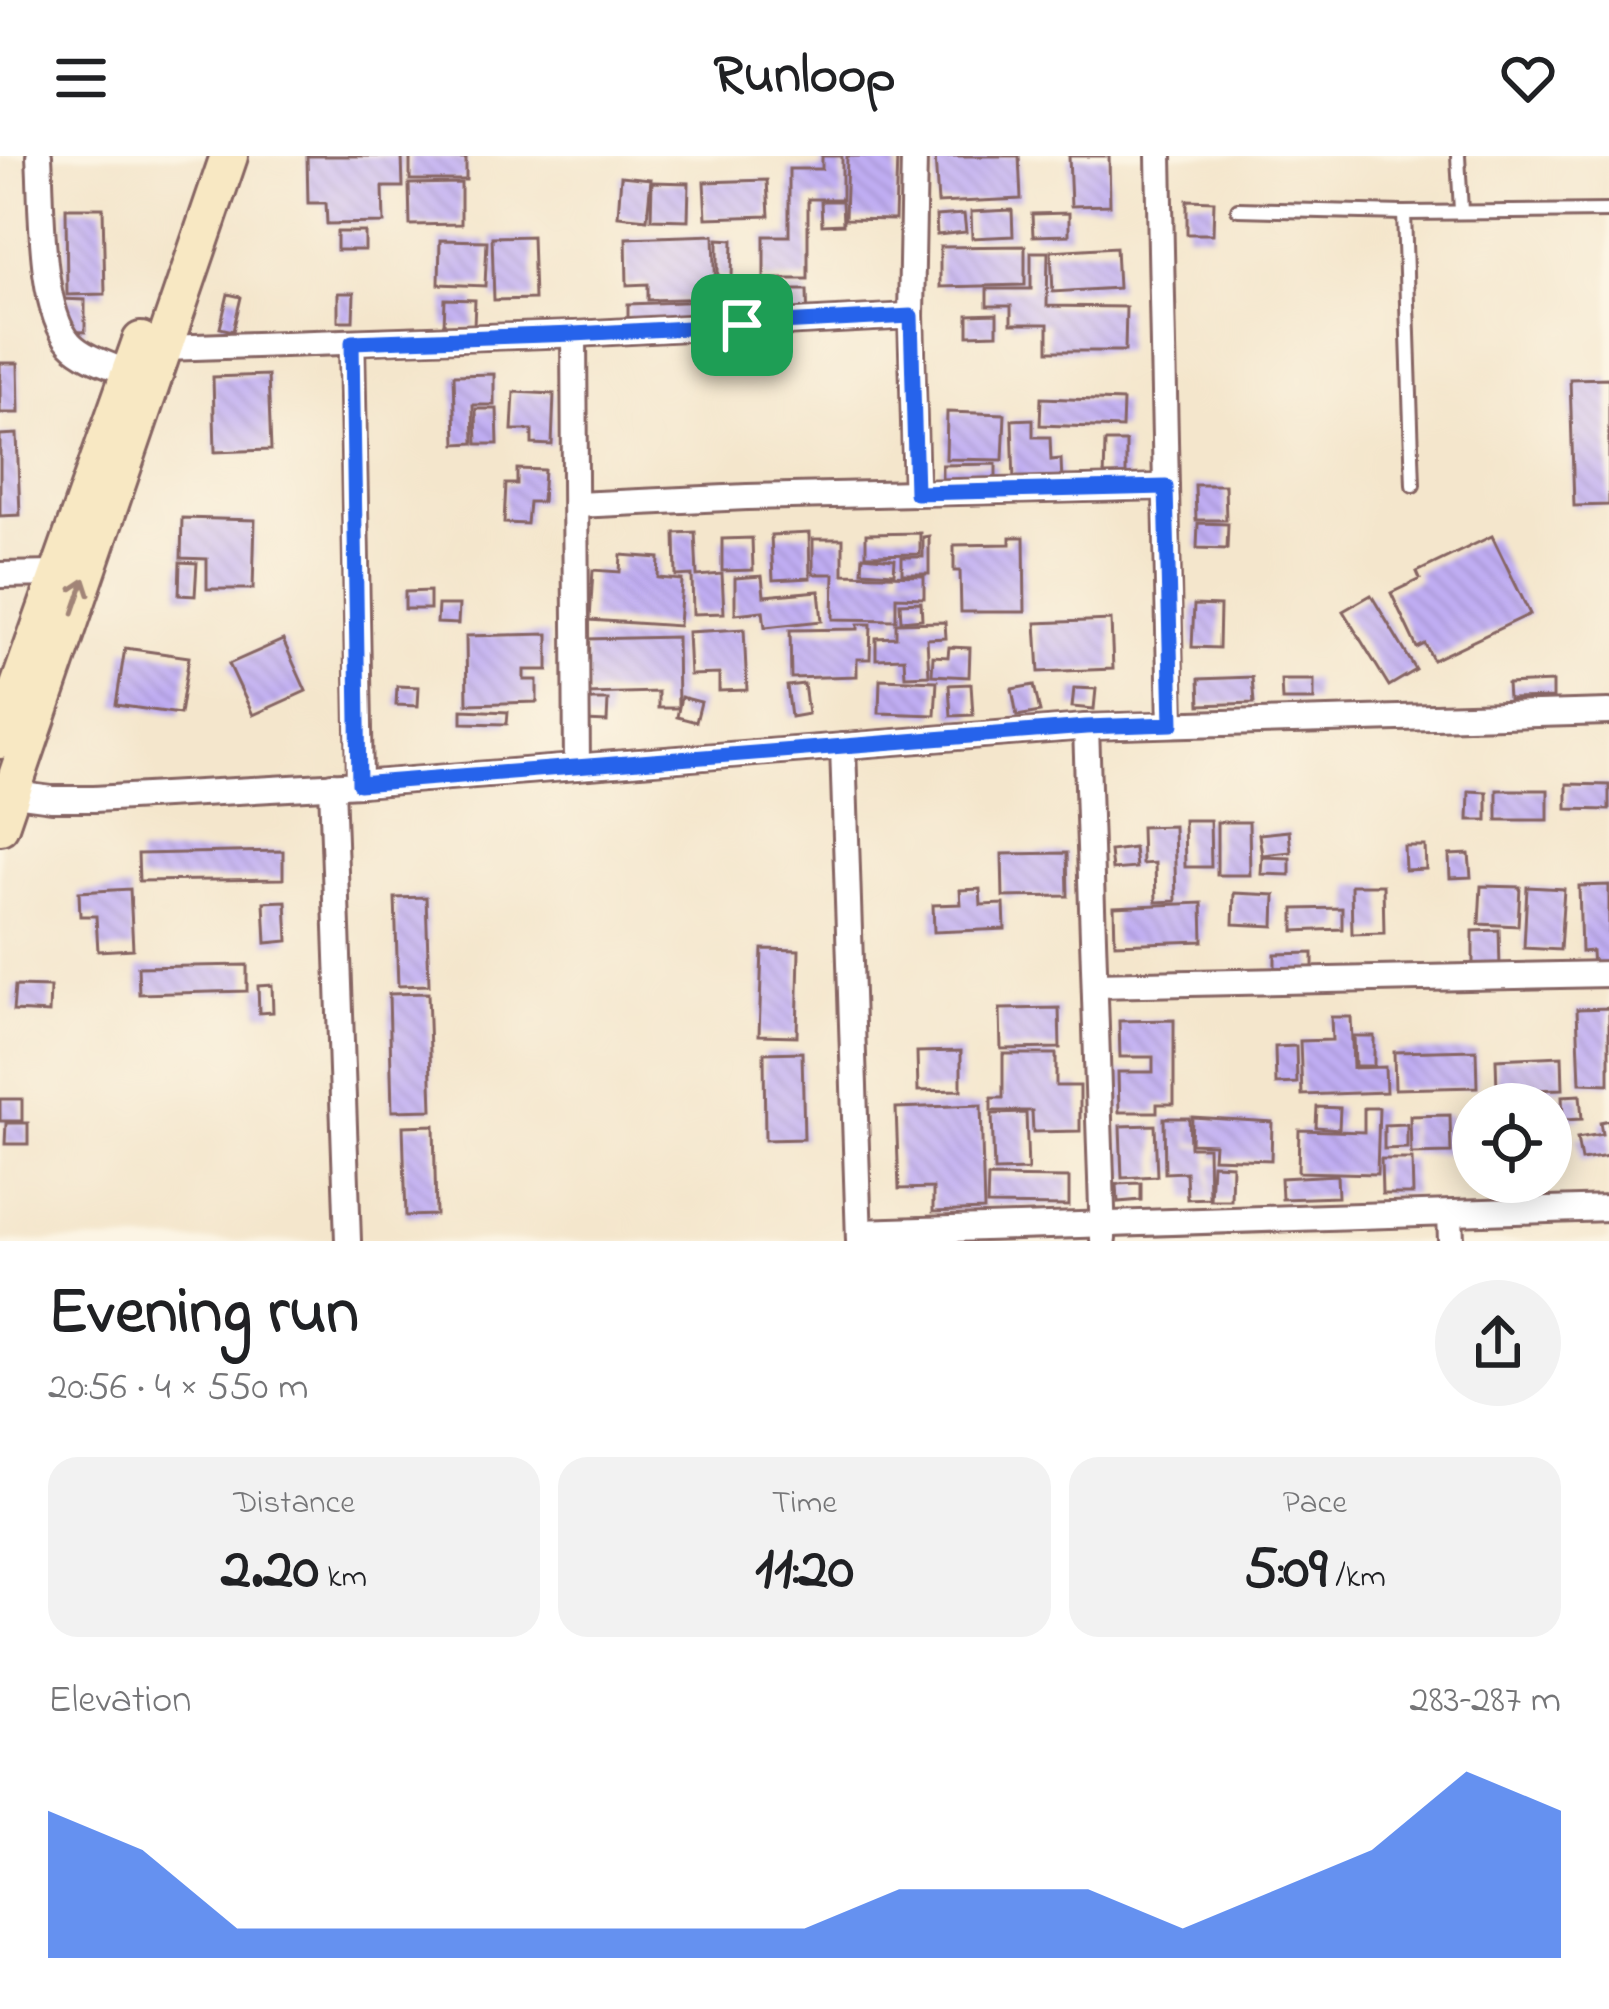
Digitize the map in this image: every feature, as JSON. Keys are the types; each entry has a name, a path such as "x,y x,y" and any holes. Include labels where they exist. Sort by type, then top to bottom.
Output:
{"street":[{"path":"39,156 48,298 66,340 80,352 130,374"},
{"path":"0,740 205,156"},
{"path":"229,156 4,804 359,784 1086,727 1609,712"},
{"path":"914,156 911,316 916,493"},
{"path":"1159,156 1172,724"},
{"path":"165,348 911,316"},
{"path":"574,334 578,766"},
{"path":"352,342 359,784"},
{"path":"576,505 1166,487"},
{"path":"0,574 58,574"},
{"path":"1086,727 1103,1233"},
{"path":"843,746 859,1237 1103,1233 1609,1208"},
{"path":"332,785 348,1241"},
{"path":"1095,985 1609,974"},
{"path":"1450,1214 1451,1241"}],"lane":[{"path":"1458,156 1461,212"},
{"path":"1238,209 1609,211"},
{"path":"1404,213 1413,485"}],"building":[{"path":"307,156 402,156 403,187 383,187 384,223 327,224 326,203 308,203"},
{"path":"410,156 466,159 466,180 410,180"},
{"path":"822,156 842,156 842,199 808,199 808,279 764,279 764,236 789,236 789,169 822,169"},
{"path":"847,156 897,156 895,220 845,219"},
{"path":"935,156 1019,156 1021,199 938,203"},
{"path":"1069,156 1109,156 1110,205 1071,206"},
{"path":"621,176 651,179 647,219 618,216"},
{"path":"767,180 769,216 706,218 704,182"},
{"path":"652,182 689,183 688,220 651,219"},
{"path":"461,183 461,224 410,225 409,184"},
{"path":"1187,200 1214,201 1213,234 1187,234"},
{"path":"821,201 842,201 843,224 822,225"},
{"path":"66,208 103,208 105,294 67,295"},
{"path":"1012,210 1013,236 972,238 971,212"},
{"path":"1069,213 1069,235 1033,236 1032,214"},
{"path":"964,214 966,232 937,235 936,216"},
{"path":"337,232 365,232 365,250 337,250"},
{"path":"714,235 716,298 648,300 648,284 627,285 626,238"},
{"path":"532,236 534,299 494,300 492,237"},
{"path":"718,239 733,240 732,277 718,276"},
{"path":"440,240 487,241 485,286 439,284"},
{"path":"1025,246 1025,285 940,287 940,247"},
{"path":"1116,247 1118,288 1053,292 1051,251"},
{"path":"1031,252 1048,252 1047,306 1126,307 1125,351 1048,351 1048,324 1011,324 1011,306 987,306 987,289 1031,289"},
{"path":"788,290 807,290 808,328 789,328"},
{"path":"338,293 354,293 353,321 338,321"},
{"path":"228,294 241,297 233,331 220,328"},
{"path":"61,299 85,300 85,332 61,331"},
{"path":"445,299 475,300 474,327 444,326"},
{"path":"710,301 711,326 628,328 628,304"},
{"path":"997,314 997,334 968,335 968,315"},
{"path":"0,363 18,363 19,413 0,413"},
{"path":"494,374 494,405 473,405 474,443 456,444 454,375"},
{"path":"268,375 271,450 215,452 213,377"},
{"path":"1609,378 1609,505 1574,506 1570,379"},
{"path":"514,392 554,394 552,445 532,444 532,430 512,430"},
{"path":"1041,398 1123,401 1122,428 1040,425"},
{"path":"476,409 497,409 498,444 477,444"},
{"path":"947,412 1005,414 1003,460 946,459"},
{"path":"1033,419 1033,437 1050,437 1051,460 1061,459 1062,483 1014,484 1012,420"},
{"path":"17,434 20,515 0,516 0,435"},
{"path":"1105,442 1126,442 1126,483 1104,482"},
{"path":"996,464 996,485 942,486 942,465"},
{"path":"517,469 544,470 542,502 529,502 527,524 504,523 506,484 517,484"},
{"path":"1195,485 1225,485 1226,520 1196,520"},
{"path":"182,518 255,520 253,589 207,589 207,559 181,558"},
{"path":"1198,523 1228,524 1227,549 1197,548"},
{"path":"695,532 697,576 722,574 724,613 693,614 692,575 676,576 675,533"},
{"path":"809,533 810,578 773,580 771,535"},
{"path":"920,533 920,554 866,555 866,534"},
{"path":"929,536 929,574 902,574 902,557 923,557 923,537"},
{"path":"1492,536 1530,614 1433,660 1425,644 1417,648 1391,593 1420,579 1417,572"},
{"path":"1010,537 1024,537 1025,612 961,612 954,545 1010,544"},
{"path":"752,538 753,570 722,571 722,539"},
{"path":"813,539 843,539 843,574 924,576 924,598 896,597 896,620 833,619 834,574 813,574"},
{"path":"621,555 659,558 658,578 682,580 679,626 590,620 593,570 620,572"},
{"path":"863,556 895,559 894,573 862,571"},
{"path":"180,562 197,563 195,596 179,595"},
{"path":"762,576 764,596 819,591 822,621 765,627 763,611 735,614 735,578"},
{"path":"430,591 430,609 405,609 405,592"},
{"path":"1371,595 1416,670 1389,686 1343,611"},
{"path":"921,602 922,619 901,621 900,603"},
{"path":"438,605 459,605 458,624 437,623"},
{"path":"1194,605 1220,606 1219,648 1192,647"},
{"path":"1111,620 1113,669 1039,672 1036,623"},
{"path":"945,622 946,638 927,639 929,675 905,676 904,658 876,659 876,638 896,637 896,623"},
{"path":"858,624 871,624 870,659 857,659 857,676 791,678 790,630 858,629"},
{"path":"744,629 747,690 719,691 719,674 690,675 688,632"},
{"path":"548,634 548,670 524,670 524,680 537,680 537,702 467,704 466,636"},
{"path":"677,637 678,708 658,708 658,692 587,694 586,639"},
{"path":"283,640 306,691 253,715 229,664"},
{"path":"949,647 970,648 969,677 932,675 933,656 948,657"},
{"path":"125,648 189,657 180,714 116,705"},
{"path":"1252,677 1254,703 1200,705 1199,679"},
{"path":"880,679 937,681 935,715 879,713"},
{"path":"1281,680 1314,680 1314,700 1282,700"},
{"path":"1553,682 1553,698 1508,699 1507,684"},
{"path":"804,684 808,714 791,717 787,686"},
{"path":"971,684 973,715 951,716 949,685"},
{"path":"1034,685 1040,712 1017,716 1012,689"},
{"path":"397,686 419,687 418,706 396,705"},
{"path":"1074,688 1096,689 1094,709 1072,707"},
{"path":"681,697 701,702 696,722 677,717"},
{"path":"586,700 608,700 607,722 585,721"},
{"path":"462,710 508,712 507,724 462,723"},
{"path":"1567,784 1609,785 1609,810 1567,809"},
{"path":"1497,790 1548,790 1548,820 1497,820"},
{"path":"1469,791 1487,792 1487,820 1468,820"},
{"path":"1184,820 1210,820 1211,867 1185,867"},
{"path":"1217,822 1249,822 1250,875 1217,875"},
{"path":"1174,826 1176,901 1156,902 1155,863 1142,864 1141,827"},
{"path":"1289,831 1291,852 1262,855 1259,834"},
{"path":"1404,846 1425,846 1426,869 1405,870"},
{"path":"1134,848 1136,868 1112,870 1110,851"},
{"path":"283,851 283,879 139,881 138,854"},
{"path":"1067,853 1068,896 1003,897 1002,854"},
{"path":"1469,854 1471,877 1450,878 1449,855"},
{"path":"1262,857 1290,858 1290,875 1261,874"},
{"path":"1351,885 1383,885 1384,933 1352,934"},
{"path":"1609,885 1609,969 1593,969 1592,951 1581,952 1579,886"},
{"path":"1481,886 1520,887 1518,926 1479,924"},
{"path":"1527,887 1564,889 1560,950 1524,948"},
{"path":"130,889 133,949 98,951 96,916 80,916 79,892"},
{"path":"980,889 981,905 1004,904 1005,929 934,932 933,905 961,904 960,890"},
{"path":"1234,893 1275,895 1274,926 1233,924"},
{"path":"426,897 429,985 398,986 395,898"},
{"path":"286,901 288,941 266,943 264,902"},
{"path":"1202,903 1203,941 1115,944 1114,907"},
{"path":"1342,908 1342,929 1294,931 1294,909"},
{"path":"1499,930 1500,969 1473,969 1473,931"},
{"path":"762,949 799,950 797,1036 759,1035"},
{"path":"1313,953 1313,972 1275,973 1275,954"},
{"path":"247,965 247,991 139,994 138,967"},
{"path":"272,985 273,1012 259,1013 258,986"},
{"path":"15,986 50,987 49,1013 13,1011"},
{"path":"428,993 432,1110 392,1111 389,994"},
{"path":"1059,1008 1060,1048 1001,1049 1000,1009"},
{"path":"1609,1008 1609,1084 1580,1083 1577,1009"},
{"path":"1331,1017 1351,1017 1353,1068 1385,1067 1386,1092 1302,1095 1300,1041 1332,1040"},
{"path":"1174,1020 1174,1104 1157,1104 1157,1112 1119,1112 1118,1072 1153,1072 1153,1057 1120,1057 1119,1021"},
{"path":"1354,1036 1374,1036 1374,1066 1355,1066"},
{"path":"1296,1046 1297,1083 1276,1084 1275,1047"},
{"path":"1476,1050 1477,1083 1395,1089 1394,1052"},
{"path":"961,1051 961,1090 918,1091 917,1052"},
{"path":"802,1052 804,1139 765,1140 764,1053"},
{"path":"1003,1054 1056,1054 1056,1086 1080,1086 1080,1131 1033,1132 1032,1111 991,1111 991,1098 1003,1098"},
{"path":"1562,1056 1563,1083 1497,1083 1496,1059"},
{"path":"1572,1095 1580,1095 1582,1119 1572,1120"},
{"path":"0,1099 22,1099 22,1121 0,1121"},
{"path":"981,1105 984,1210 933,1212 933,1188 899,1189 896,1108"},
{"path":"1317,1107 1340,1108 1339,1129 1316,1127"},
{"path":"1364,1108 1379,1108 1377,1174 1298,1172 1299,1130 1364,1132"},
{"path":"1026,1113 1028,1170 994,1171 992,1114"},
{"path":"1450,1115 1451,1153 1411,1154 1410,1116"},
{"path":"1192,1117 1272,1122 1271,1160 1213,1158 1214,1144 1191,1143"},
{"path":"1164,1118 1189,1118 1190,1147 1208,1147 1209,1198 1187,1199 1186,1172 1165,1173"},
{"path":"1609,1120 1609,1156 1581,1160 1577,1138 1602,1134 1600,1122"},
{"path":"6,1123 28,1123 28,1144 5,1144"},
{"path":"1407,1124 1407,1148 1384,1149 1384,1125"},
{"path":"434,1125 436,1215 406,1216 403,1126"},
{"path":"1155,1125 1157,1176 1122,1178 1120,1126"},
{"path":"1381,1159 1412,1159 1413,1194 1382,1194"},
{"path":"1212,1164 1232,1165 1231,1200 1210,1200"},
{"path":"1337,1175 1338,1197 1282,1199 1281,1178"},
{"path":"988,1177 1069,1178 1069,1206 987,1205"},
{"path":"1141,1183 1141,1200 1118,1202 1117,1184"}],"route":[{"path":"911,316 916,493 1166,487 1172,724 359,784 352,342 742,325 911,316"}]}
